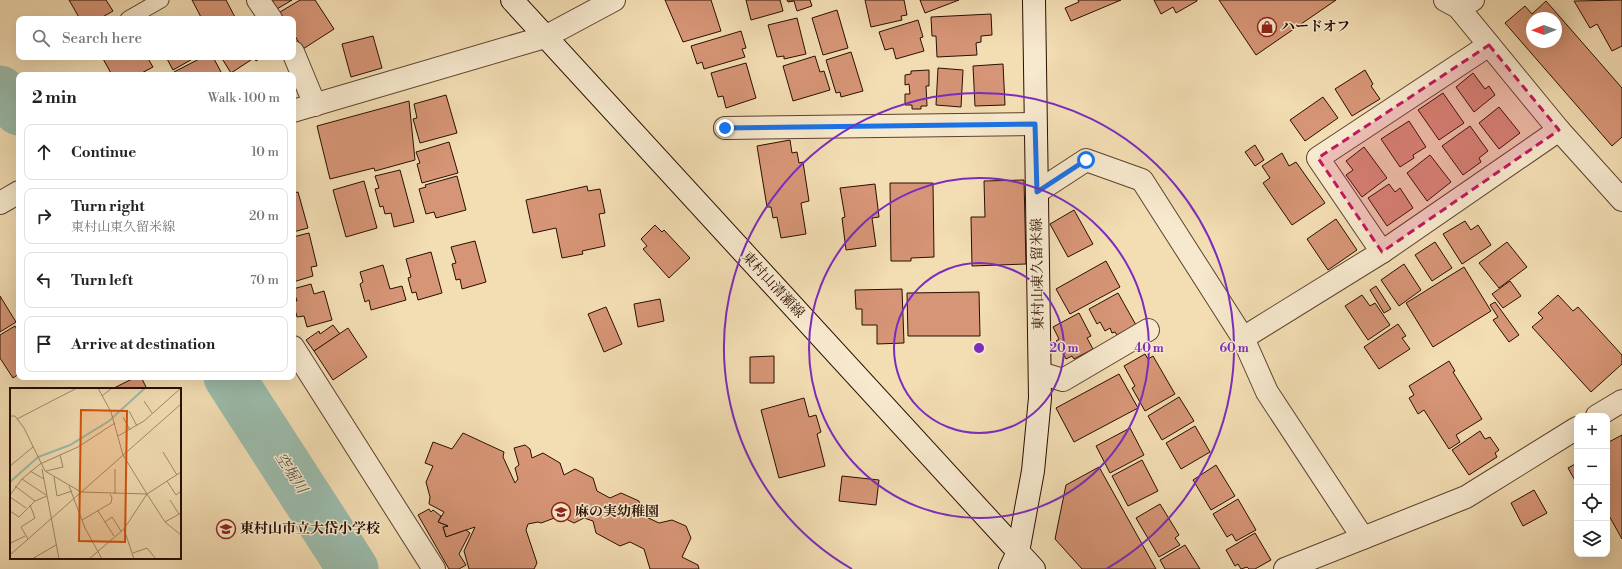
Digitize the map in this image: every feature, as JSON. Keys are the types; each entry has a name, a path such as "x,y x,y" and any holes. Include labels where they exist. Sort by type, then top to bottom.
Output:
{"street":[{"path":"258,0 269,16"},
{"name":"東村山清瀬線","path":"512,0 1014,561 1034,569"},
{"path":"296,109 546,37 614,0"},
{"name":"東村山東久留米線","path":"1014,561 1033,471 1040,398 1034,0"},
{"path":"1459,2 1489,45 1559,130 1622,200"},
{"path":"1382,252 1318,158 1489,45"},
{"path":"296,59 315,105"},
{"path":"725,128 1035,124"},
{"path":"1243,338 1382,252 1559,130"},
{"path":"1037,192 1086,160 1142,180 1243,338 1267,392 1363,538"},
{"path":"1040,373 1063,380 1148,330"},
{"path":"296,352 434,569"},
{"path":"1602,413 1622,401"},
{"path":"1285,569 1466,497 1574,430"}],"lane":[{"path":"133,16 161,0"}],"highlighted area":[{"path":"1489,45 1559,130 1382,252 1318,158"}],"building":[{"path":"69,0 106,0 113,11 104,16 78,16"},
{"path":"192,0 226,0 234,16 200,16"},
{"path":"272,0 292,0 277,9"},
{"path":"300,0 315,0 334,29 303,49 296,38 296,16 282,16 280,12"},
{"path":"665,0 711,0 721,31 683,42"},
{"path":"746,0 780,0 783,11 751,20"},
{"path":"787,0 810,0 812,6 797,11 794,1 788,2"},
{"path":"865,0 904,0 907,15 901,16 902,20 871,27"},
{"path":"920,0 959,0 925,13"},
{"path":"1078,0 1121,0 1071,21 1065,8 1079,2"},
{"path":"1154,0 1197,1 1176,13 1173,7 1161,14"},
{"name":"ハードオフ","path":"1219,0 1336,0 1256,55"},
{"path":"1622,0 1622,46 1612,51 1597,24 1590,28 1574,1"},
{"path":"1546,1 1556,12 1534,12"},
{"path":"1525,6 1530,12 1526,12 1526,47 1505,23"},
{"path":"837,10 848,48 823,55 812,18"},
{"path":"991,14 992,35 981,36 981,42 976,43 977,55 937,57 936,36 932,36 931,17"},
{"path":"797,18 806,54 784,59 784,56 777,57 768,25"},
{"path":"1562,19 1622,88 1622,137 1612,146 1527,48 1562,48"},
{"path":"918,20 923,37 920,38 924,51 896,59 893,48 885,50 879,32"},
{"path":"741,31 746,48 742,49 745,57 704,69 702,62 697,64 691,46"},
{"path":"373,36 382,68 351,77 342,44"},
{"path":"851,52 863,91 841,97 840,92 836,93 826,60"},
{"path":"815,56 820,72 824,71 830,90 793,101 783,66"},
{"path":"104,60 149,60 153,67 144,72 110,72"},
{"path":"168,60 191,60 173,70"},
{"path":"197,60 215,60 221,72 174,72"},
{"path":"223,60 251,60 233,72 230,72"},
{"path":"746,63 756,98 726,108 723,96 718,97 711,73"},
{"path":"1003,64 1005,105 975,106 973,66"},
{"path":"938,68 963,70 961,107 936,105"},
{"path":"929,70 929,86 926,86 927,106 921,106 921,109 912,109 912,105 905,105 905,94 910,94 909,84 905,85 905,75 911,74 911,71"},
{"path":"1365,70 1373,84 1371,86 1380,99 1352,116 1335,89"},
{"path":"1473,73 1485,89 1489,86 1495,95 1474,112 1456,87"},
{"path":"1443,93 1464,123 1439,140 1418,110"},
{"path":"446,95 457,133 420,143 413,119 417,118 414,104"},
{"path":"1323,97 1338,118 1305,141 1290,120"},
{"path":"409,101 415,160 375,171 374,168 330,179 317,126"},
{"path":"1499,107 1520,133 1499,149 1479,123"},
{"path":"1409,121 1426,147 1413,155 1414,158 1400,167 1381,139"},
{"path":"1470,126 1488,151 1479,158 1481,162 1463,175 1442,146"},
{"path":"790,140 792,153 797,152 799,163 803,162 809,201 801,203 806,234 781,238 777,217 773,218 771,207 767,207 757,146"},
{"path":"449,142 458,173 422,183 417,164 420,163 416,152"},
{"path":"1255,145 1264,160 1255,166 1245,152"},
{"path":"1364,147 1387,178 1362,197 1346,175 1353,170 1346,161"},
{"path":"1282,153 1289,166 1296,162 1325,203 1292,225 1263,183 1270,178 1262,166"},
{"path":"1430,155 1451,182 1427,201 1407,173"},
{"path":"400,170 414,222 394,227 391,213 385,214 383,206 380,207 375,189 379,188 375,176"},
{"path":"457,176 466,210 436,218 434,212 426,214 419,189 426,187 425,185"},
{"path":"1024,180 1026,264 972,266 971,217 985,217 984,181"},
{"path":"364,181 377,228 346,237 333,190"},
{"path":"890,183 933,183 934,257 911,258 911,261 891,261"},
{"path":"875,184 879,217 872,218 876,246 846,250 842,218 845,217 840,188"},
{"path":"1389,184 1395,192 1400,188 1413,208 1387,226 1368,198"},
{"path":"587,186 588,191 600,189 605,213 599,214 605,246 582,251 583,254 562,258 556,228 533,233 526,200"},
{"path":"296,192 298,192 308,228 296,231"},
{"path":"1074,210 1093,244 1068,257 1050,224"},
{"path":"1336,219 1357,250 1328,270 1307,239"},
{"path":"1465,221 1471,230 1478,225 1491,245 1462,264 1443,234"},
{"path":"655,225 662,232 664,230 690,258 669,278 643,249 647,246 641,239"},
{"path":"309,233 317,266 311,267 313,276 296,281 296,236"},
{"path":"475,241 486,282 462,289 460,279 456,280 452,264 456,263 451,247"},
{"path":"1435,242 1452,268 1432,281 1415,255"},
{"path":"1507,242 1527,267 1499,288 1479,263"},
{"path":"431,252 442,293 418,300 416,292 412,293 408,278 411,277 406,259"},
{"path":"1106,261 1120,287 1070,314 1056,289"},
{"path":"1404,264 1421,290 1399,306 1381,280"},
{"path":"383,265 390,289 402,286 406,300 371,310 369,300 365,302 360,284 363,282 360,272"},
{"path":"1464,267 1491,311 1433,347 1406,303"},
{"path":"1510,281 1521,296 1503,308 1492,294"},
{"path":"311,284 314,294 324,291 332,320 307,327 304,316 297,317 296,314 296,288"},
{"path":"1376,286 1391,309 1384,313 1370,290"},
{"path":"902,289 904,343 877,344 877,325 862,325 862,309 856,309 855,290"},
{"path":"979,292 980,336 908,336 907,293"},
{"path":"1118,293 1136,325 1117,335 1115,332 1112,333 1110,328 1105,331 1100,322 1097,324 1089,309"},
{"path":"1362,295 1370,306 1375,303 1390,325 1368,340 1345,306"},
{"path":"1558,295 1573,311 1578,307 1622,355 1622,364 1591,392 1532,327 1543,318 1538,313"},
{"path":"0,296 16,322 0,332"},
{"path":"660,299 664,321 638,327 634,304"},
{"path":"1495,302 1519,335 1509,342 1493,320 1498,317 1490,305"},
{"path":"606,307 622,344 604,352 588,314"},
{"path":"1079,313 1091,336 1087,338 1093,349 1074,359 1072,356 1066,359 1056,341 1059,339 1053,327"},
{"path":"1398,324 1406,336 1402,338 1410,349 1379,369 1364,347"},
{"path":"333,325 340,334 314,351 306,340 319,331 320,334"},
{"path":"15,326 16,328 16,376 13,378 0,358 0,335"},
{"path":"348,328 367,357 333,380 314,351"},
{"path":"1145,354 1148,359 1153,356 1175,394 1145,411 1132,388 1135,386 1124,366"},
{"path":"774,356 774,383 750,383 750,357"},
{"path":"1449,361 1455,371 1453,372 1482,419 1456,435 1460,442 1449,449 1424,410 1418,414 1409,398 1414,395 1409,386"},
{"path":"1119,374 1138,408 1074,442 1056,408"},
{"path":"130,380 142,380 146,388 114,388"},
{"path":"1179,397 1194,421 1162,440 1148,416"},
{"path":"804,398 809,417 816,415 821,432 817,434 825,466 779,478 761,410"},
{"path":"1195,426 1210,452 1181,469 1166,443"},
{"path":"1130,428 1144,455 1110,473 1096,446"},
{"path":"1480,431 1485,439 1490,437 1499,450 1495,453 1497,457 1469,475 1452,450"},
{"path":"463,433 504,452 503,457 515,483 518,479 515,468 519,465 514,448 525,445 530,449 532,458 543,453 560,463 564,475 575,469 593,478 597,491 610,498 621,493 639,501 642,515 659,523 672,520 686,526 691,538 682,557 698,565 699,569 650,569 644,549 630,542 620,546 596,533 593,521 584,518 574,523 560,516 541,523 538,522 528,524 526,530 537,563 534,569 469,569 464,551 475,527 446,537 443,527 448,526 438,522 444,512 429,504 430,497 426,482 433,466 425,463 433,442 452,449"},
{"path":"1622,435 1622,539 1610,517 1610,441"},
{"path":"1142,460 1158,491 1128,506 1112,476"},
{"path":"1216,465 1235,496 1211,510 1193,480"},
{"path":"1574,465 1574,479 1568,468"},
{"path":"1099,467 1156,569 1082,569 1055,539 1066,485"},
{"path":"842,476 879,480 876,505 839,501"},
{"path":"1534,490 1547,513 1523,526 1511,503"},
{"path":"1238,499 1256,530 1236,541 1232,534 1227,537 1213,514"},
{"path":"1160,504 1179,535 1175,538 1180,545 1159,557 1136,518"},
{"path":"429,509 431,512 433,510 441,516 438,522 448,526 443,527 446,537 466,530 470,533 459,554 466,565 459,569 449,569 418,515"},
{"path":"1255,533 1271,560 1255,569 1249,569 1247,567 1241,569 1238,564 1235,566 1226,550"},
{"path":"1185,545 1200,569 1165,569 1160,560"}],"waterway":[{"name":"空堀川","path":"0,91 16,107"},
{"name":"空堀川","path":"231,380 353,569"}],"place":[{"name":"ハードオフ","path":"1267,27"},
{"name":"麻の実幼稚園","path":"561,512"},
{"name":"東村山市立大岱小学校","path":"226,529"}],"route":[{"path":"725,128 1035,124 1037,192 1086,160"}]}
